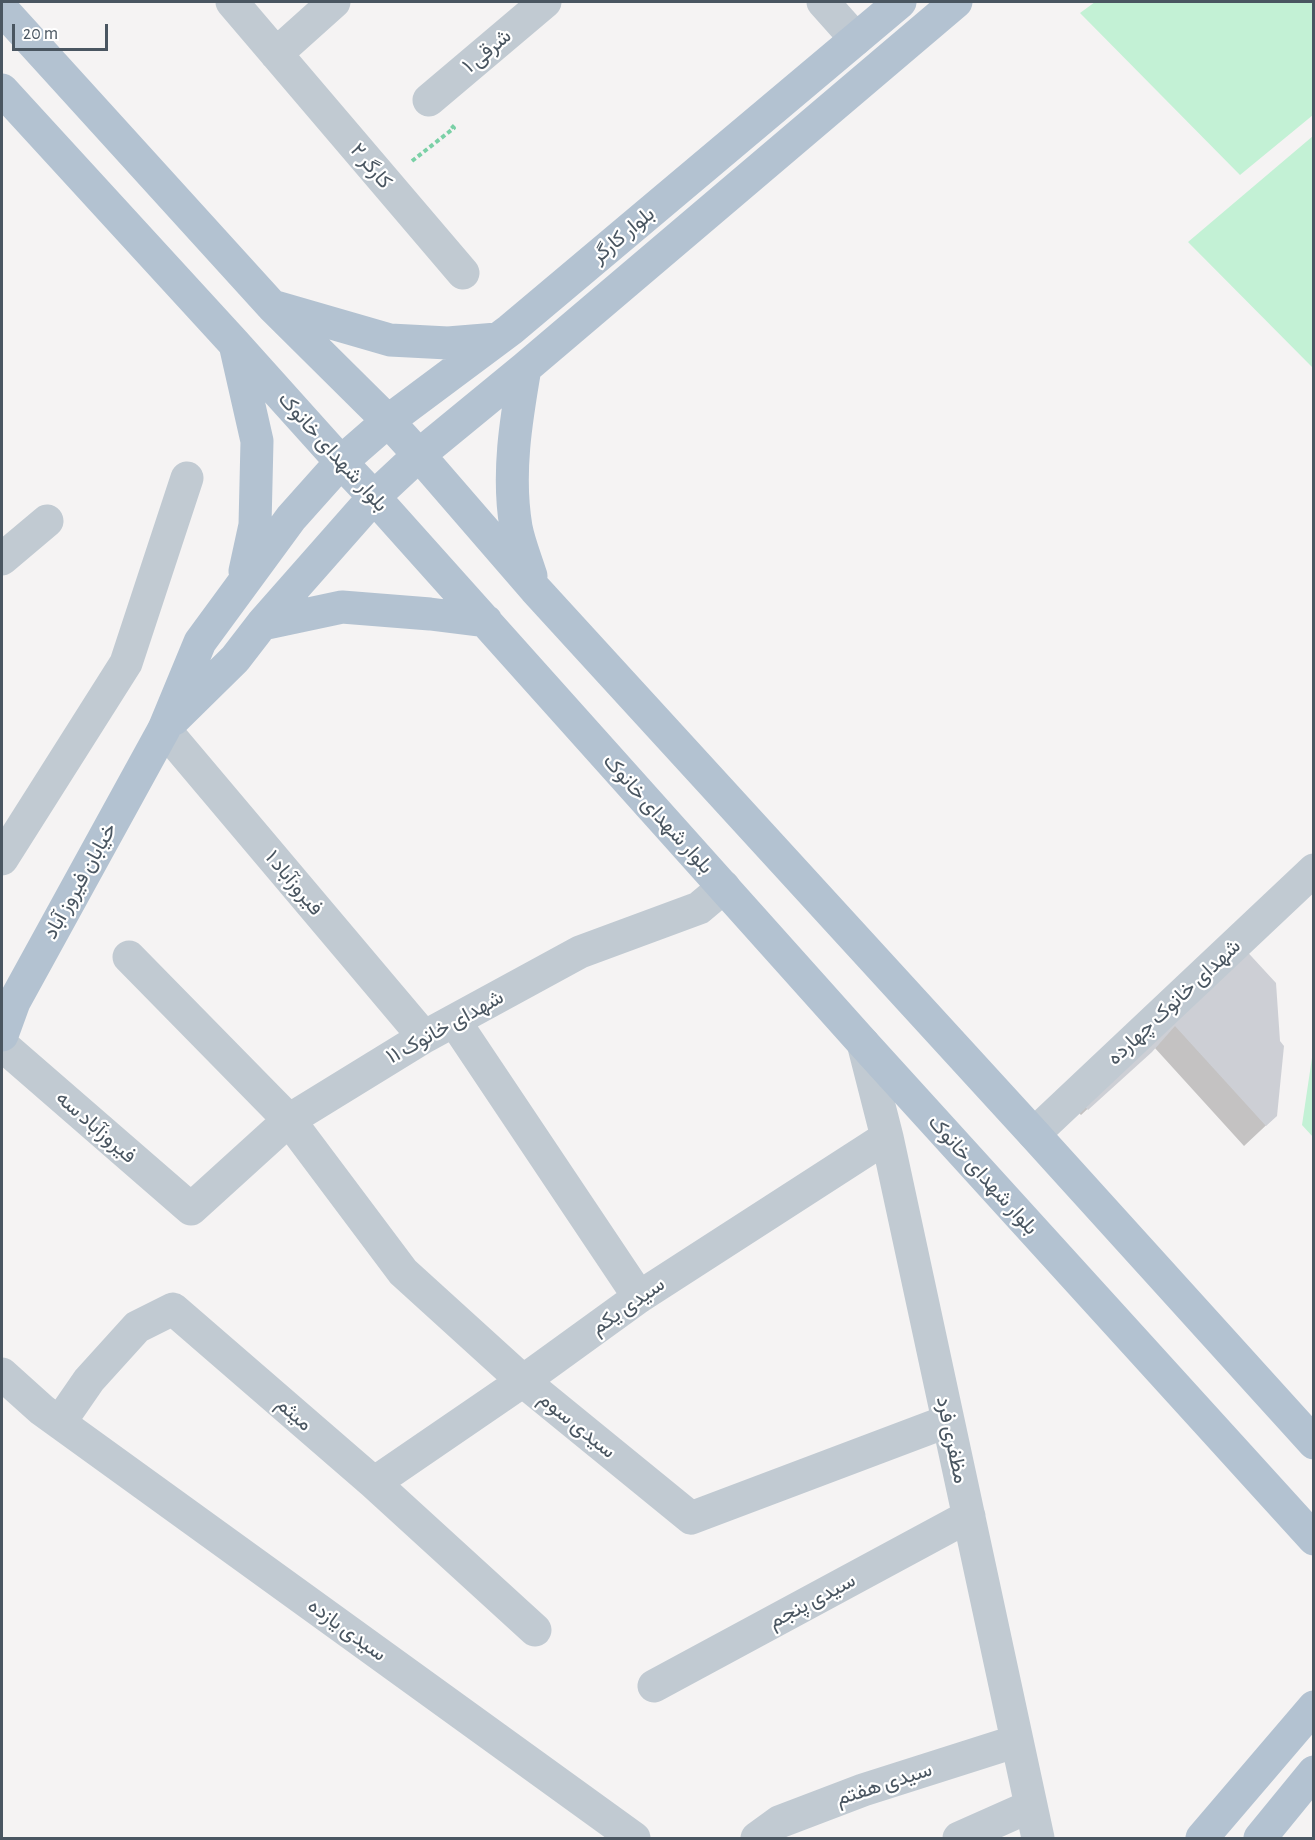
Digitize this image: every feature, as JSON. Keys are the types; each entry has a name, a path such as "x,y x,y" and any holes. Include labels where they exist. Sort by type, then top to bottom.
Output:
{"main road":[{"name":"بلوار کارگر","path":"164,729 200,642 291,518 341,462 388,422 510,330 900,2"},
{"name":"بلوار کارگر","path":"164,729 235,659 262,624 375,497 419,456 956,2"},
{"path":"2,9 272,306 388,422 535,590 1314,1443"},
{"name":"بلوار شهدای خانوک","path":"2,90 375,497 863,1043 1314,1539"},
{"path":"272,306 390,340 448,343 497,339"},
{"path":"234,343 256,441 255,525 243,581"},
{"path":"525,368 517,418 512,476 516,528 535,590"},
{"path":"262,624 342,607 486,621"},
{"name":"خیابان فیروز آباد","path":"2,1035 8,996 164,729"},
{"path":"1202,1839 1314,1707"},
{"path":"1260,1839 1313,1772 1285,1742"}],"street":[{"name":"کارگر ۲","path":"232,2 463,273"},
{"path":"276,54 334,2"},
{"name":"شرقی ۱","path":"429,100 545,2"},
{"path":"824,2 856,39"},
{"path":"2,859 126,663 187,478"},
{"path":"2,559 47,521"},
{"name":"فیروزآباد ۱","path":"164,729 424,1037"},
{"name":"شهدای خانوک چهارده","path":"1034,1134 1314,870"},
{"name":"شهدای خانوک ۱۱","path":"191,1209 289,1120 424,1037 580,952 699,908 724,887"},
{"name":"سیدی سوم","path":"129,957 289,1120 403,1272 523,1381 691,1518 948,1421"},
{"path":"455,1022 639,1297"},
{"name":"مظفری فرد","path":"863,1043 887,1137 1038,1839"},
{"name":"فیروزآباد سه","path":"2,1045 191,1209"},
{"name":"سیدی یکم","path":"374,1483 523,1381 639,1297 887,1137"},
{"name":"میثم","path":"60,1422 88,1380 137,1327 173,1309 374,1483 535,1629"},
{"name":"سیدی یازده","path":"2,1374 42,1410 634,1839"},
{"name":"سیدی پنجم","path":"654,1686 969,1516"},
{"name":"سیدی هفتم","path":"757,1839 779,1822 852,1794 1017,1742"},
{"path":"959,1839 1031,1806"}],"path":[{"path":"386,183 453,128 429,100"}],"green space":[{"path":"1095,2 1313,2 1313,115 1240,175 1080,13"},
{"path":"1313,136 1313,368 1188,242"},
{"path":"1313,1051 1313,1137 1302,1125"}],"building":[{"path":"1241,945 1276,983 1280,1041 1284,1046 1277,1116 1266,1126 1175,1026 1152,1052 1088,1110 1074,1094"}]}
